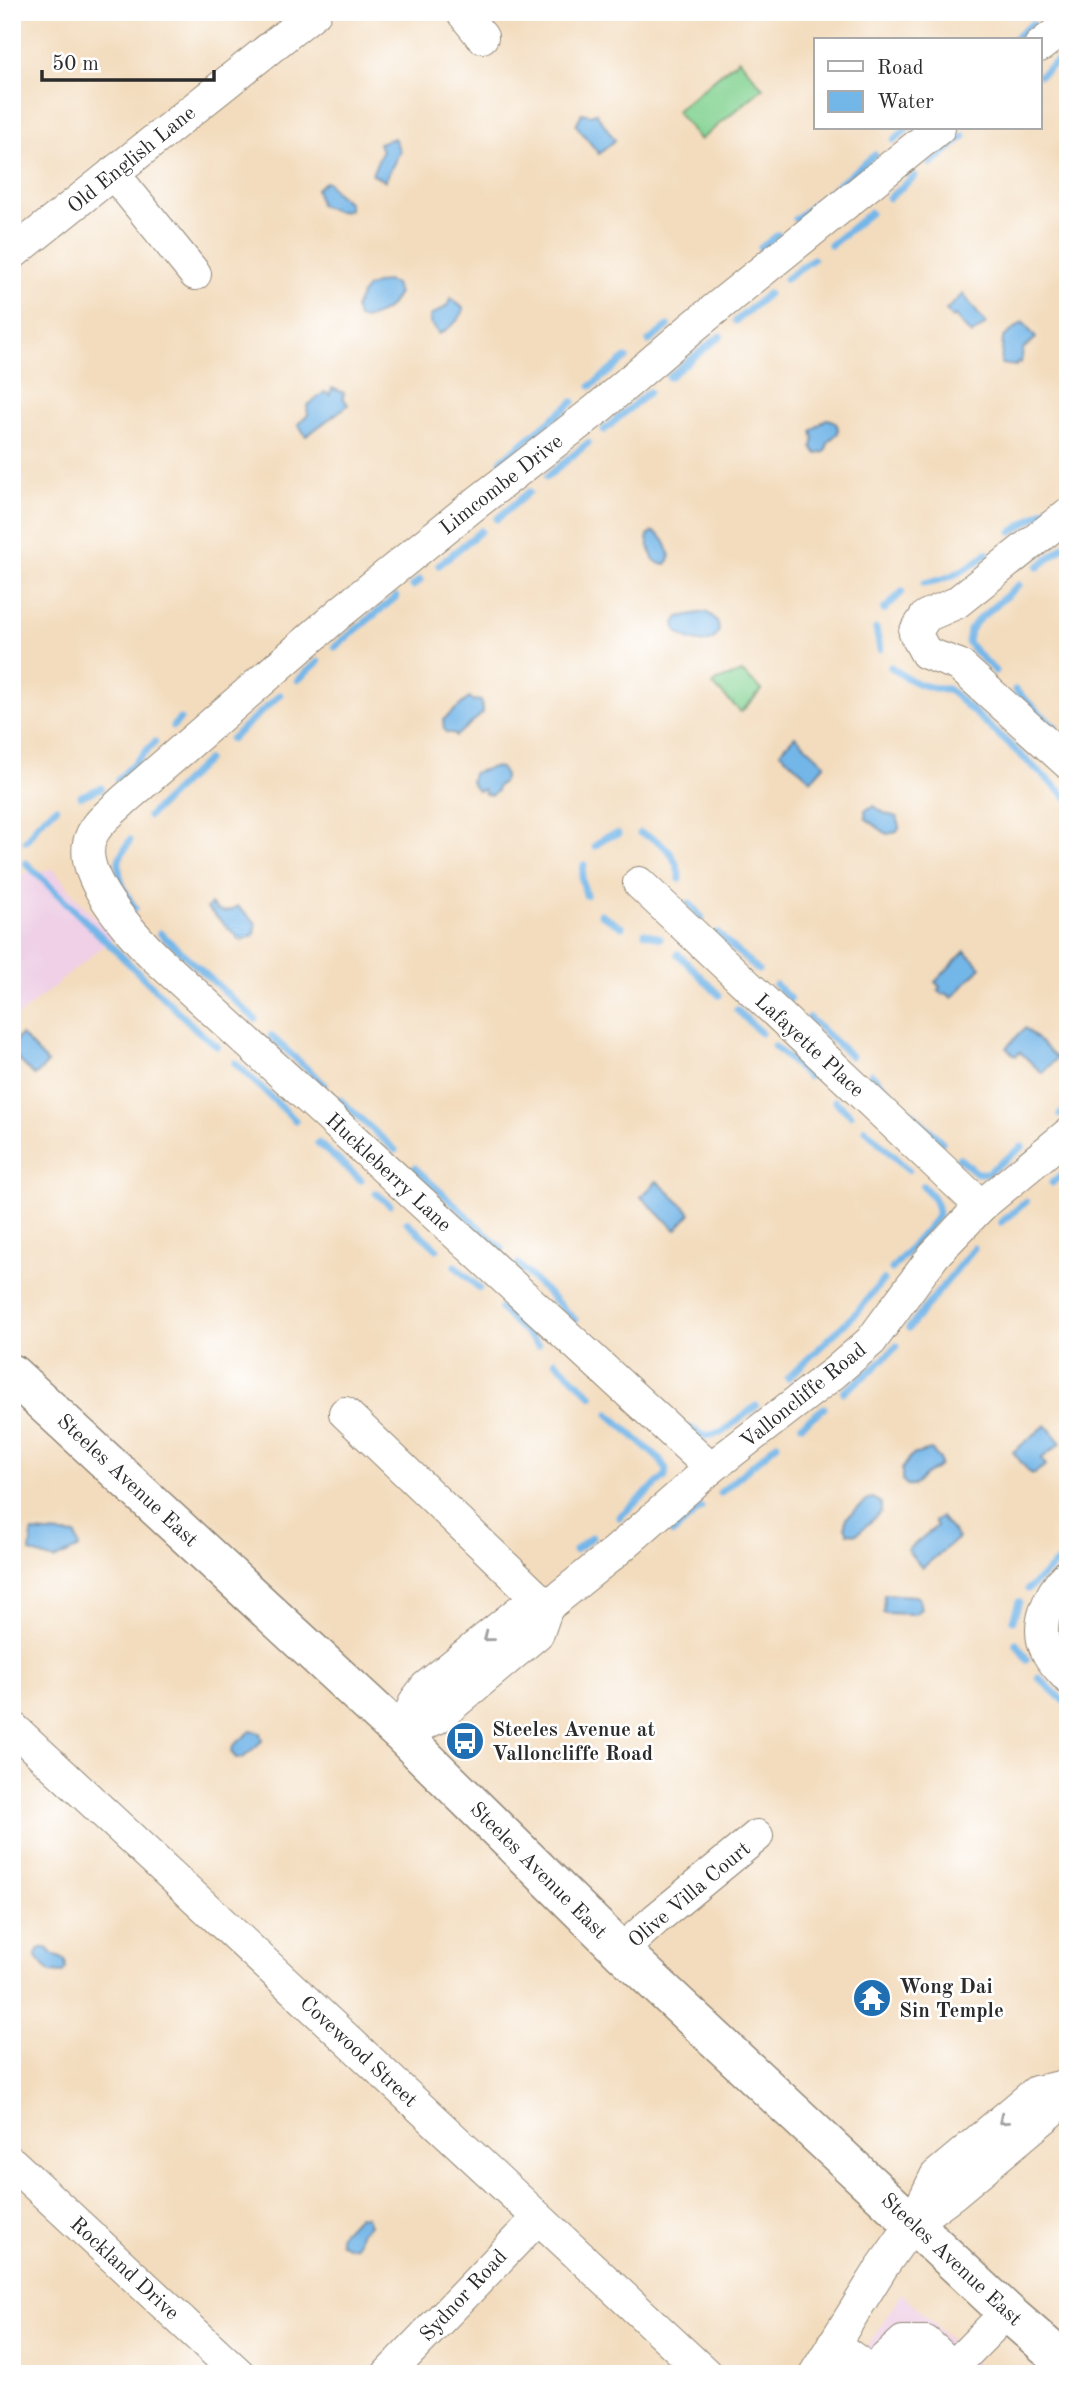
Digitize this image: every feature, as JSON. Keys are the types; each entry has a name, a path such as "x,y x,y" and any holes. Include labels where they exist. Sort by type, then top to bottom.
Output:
{"main road":[{"name":"Steeles Avenue East","path":"12,1374 401,1734 621,1951 1007,2312 1068,2365"}],"street":[{"name":"Old English Lane","path":"12,254 315,12"},
{"path":"462,12 482,37"},
{"path":"1042,45 1068,24"},
{"name":"Limcombe Drive","path":"90,858 88,845 92,834 124,800 341,612 596,410 937,130"},
{"path":"113,173 195,274"},
{"path":"1068,514 956,603 926,616 915,633 926,653 959,665 1068,764"},
{"name":"Huckleberry Lane","path":"90,858 96,881 106,899 156,958 711,1468"},
{"name":"Lafayette Place","path":"639,883 981,1206"},
{"name":"Valloncliffe Road","path":"401,1734 437,1718 538,1633 547,1607 614,1553 711,1468 871,1341 934,1255 981,1206 1068,1134"},
{"path":"345,1413 547,1607"},
{"path":"1068,1576 1057,1586 1044,1612 1042,1629 1046,1650 1068,1678"},
{"name":"Covewood Street","path":"12,1727 706,2374"},
{"name":"Olive Villa Court","path":"621,1951 757,1836"},
{"path":"815,2374 913,2223 954,2193 1051,2112 1065,2085"},
{"name":"Rockland Drive","path":"12,2163 239,2374"},
{"name":"Sydnor Road","path":"388,2374 538,2218"},
{"path":"911,2374 945,2364 1007,2312"},
{"path":"833,2344 871,2371 903,2342 945,2364"},
{"path":"894,2374 945,2364"}],"shaded area":[{"path":"54,869 113,938 12,1021 12,875"},
{"path":"901,2293 987,2374 851,2374"}],"green space":[{"path":"739,59 763,88 700,140 676,111"},
{"path":"742,672 762,690 741,712 713,685"}],"water":[{"path":"582,113 596,113 615,140 599,154 576,125"},
{"path":"394,138 400,151 385,181 372,174 382,151 379,143"},
{"path":"325,182 349,203 349,210 339,212 320,205 316,189"},
{"path":"387,281 395,284 398,293 389,307 369,318 358,318 355,308 364,291 370,286"},
{"path":"963,294 986,324 971,335 955,316 952,318 946,310"},
{"path":"451,298 464,309 454,323 439,334 430,323 430,316 447,306"},
{"path":"1023,322 1036,338 1023,349 1021,363 1017,362 1016,366 1001,364 1003,338"},
{"path":"332,388 344,393 343,397 348,405 306,436 298,424 308,415 307,406 325,392 330,395"},
{"path":"826,419 835,423 838,433 829,441 825,452 817,454 812,448 812,431"},
{"path":"653,532 663,539 667,547 670,559 666,564 660,564 653,559 647,539"},
{"path":"705,612 714,617 718,624 715,637 701,642 690,640 677,632 675,623 679,617"},
{"path":"470,697 472,700 481,701 483,713 456,736 447,733 443,720"},
{"path":"795,736 825,764 811,780 780,752"},
{"path":"493,767 500,768 505,775 497,791 491,795 485,794 484,789 478,791 471,782 473,773"},
{"path":"874,806 897,817 900,826 897,832 887,834 866,819 865,810"},
{"path":"211,904 223,912 237,906 256,923 254,935 241,940 207,908"},
{"path":"965,951 981,967 952,998 946,993 943,995 935,982"},
{"path":"1025,1028 1057,1058 1042,1073 1020,1052 1016,1056 1006,1048"},
{"path":"21,1035 48,1063 35,1076 12,1053 12,1043"},
{"path":"657,1181 691,1213 676,1230 641,1197"},
{"path":"1046,1425 1061,1443 1041,1459 1046,1465 1033,1474 1013,1452"},
{"path":"931,1450 940,1459 940,1465 915,1485 907,1485 902,1480 902,1469 912,1455"},
{"path":"873,1498 881,1503 881,1512 857,1534 848,1533 845,1527 846,1518"},
{"path":"941,1517 958,1538 922,1568 907,1550 937,1526 934,1521"},
{"path":"32,1532 76,1535 79,1548 54,1560 30,1552"},
{"path":"884,1594 915,1596 919,1598 921,1609 914,1614 883,1613"},
{"path":"251,1731 260,1733 262,1741 243,1758 236,1758 231,1752 234,1745"},
{"path":"47,1948 52,1954 65,1960 66,1968 62,1973 51,1972 38,1960 38,1951"},
{"path":"358,2216 366,2217 369,2225 360,2233 356,2246 347,2247 340,2242 340,2235"}],"waterway":[{"path":"1015,38 1032,24"},
{"path":"1042,73 1068,53"},
{"path":"894,140 906,130"},
{"path":"931,164 964,136"},
{"path":"796,219 875,155"},
{"path":"889,198 915,176"},
{"path":"831,245 870,213"},
{"path":"761,248 778,235"},
{"path":"786,279 813,259"},
{"path":"736,321 768,294"},
{"path":"649,341 668,326"},
{"path":"669,377 720,336"},
{"path":"591,386 626,358"},
{"path":"604,430 649,392"},
{"path":"501,461 573,402"},
{"path":"547,477 588,443"},
{"path":"497,519 529,492"},
{"path":"1012,532 1048,508"},
{"path":"439,565 481,531"},
{"path":"1038,567 1068,543"},
{"path":"924,583 958,573 987,553"},
{"path":"413,586 420,580"},
{"path":"995,671 968,642 970,630 1019,585"},
{"path":"884,610 902,592"},
{"path":"335,647 396,597"},
{"path":"876,629 880,649"},
{"path":"298,680 318,662"},
{"path":"891,667 918,683 932,688 948,689 1068,798"},
{"path":"1015,690 1055,727"},
{"path":"231,739 280,695"},
{"path":"173,726 180,719"},
{"path":"118,780 155,742"},
{"path":"149,816 207,760"},
{"path":"81,796 101,788"},
{"path":"26,841 39,822 56,808"},
{"path":"640,833 656,840 668,850 676,863 680,879"},
{"path":"595,846 606,837 618,834"},
{"path":"130,840 119,860 119,873 128,898 135,908"},
{"path":"26,863 199,1032 217,1046"},
{"path":"584,865 582,879 586,895"},
{"path":"689,903 702,918"},
{"path":"601,914 622,927"},
{"path":"160,933 255,1019"},
{"path":"645,933 660,938"},
{"path":"717,933 758,970"},
{"path":"678,954 719,995"},
{"path":"776,985 790,999"},
{"path":"737,1010 761,1033"},
{"path":"809,1018 851,1056"},
{"path":"271,1036 324,1084"},
{"path":"774,1046 808,1077"},
{"path":"235,1063 295,1120"},
{"path":"871,1074 894,1096"},
{"path":"339,1099 395,1150"},
{"path":"835,1101 851,1115"},
{"path":"1060,1115 1068,1108"},
{"path":"911,1112 942,1142"},
{"path":"865,1129 908,1170"},
{"path":"318,1143 361,1180"},
{"path":"959,1158 977,1173 987,1173 1022,1147"},
{"path":"415,1168 502,1249"},
{"path":"1052,1183 1068,1169"},
{"path":"892,1269 938,1216 934,1199 923,1186"},
{"path":"376,1193 390,1205"},
{"path":"1001,1222 1026,1202"},
{"path":"407,1222 437,1249"},
{"path":"909,1328 974,1248"},
{"path":"518,1264 575,1320"},
{"path":"455,1266 479,1288"},
{"path":"788,1378 857,1312 883,1280"},
{"path":"501,1309 538,1345"},
{"path":"844,1392 897,1346"},
{"path":"555,1361 592,1396"},
{"path":"690,1428 704,1436 721,1433 756,1406"},
{"path":"802,1425 824,1408"},
{"path":"609,1414 660,1460 666,1469 665,1477 619,1517"},
{"path":"720,1493 777,1444"},
{"path":"673,1533 701,1508"},
{"path":"575,1550 592,1537"},
{"path":"1028,1589 1068,1553"},
{"path":"1013,1620 1019,1602"},
{"path":"1068,1619 1068,1627"},
{"path":"1016,1643 1027,1660"},
{"path":"1039,1678 1068,1705"}],"place":[{"name":"Steeles Avenue at Valloncliffe Road","path":"465,1741"},
{"name":"Wong Dai Sin Temple","path":"872,1998"}]}
